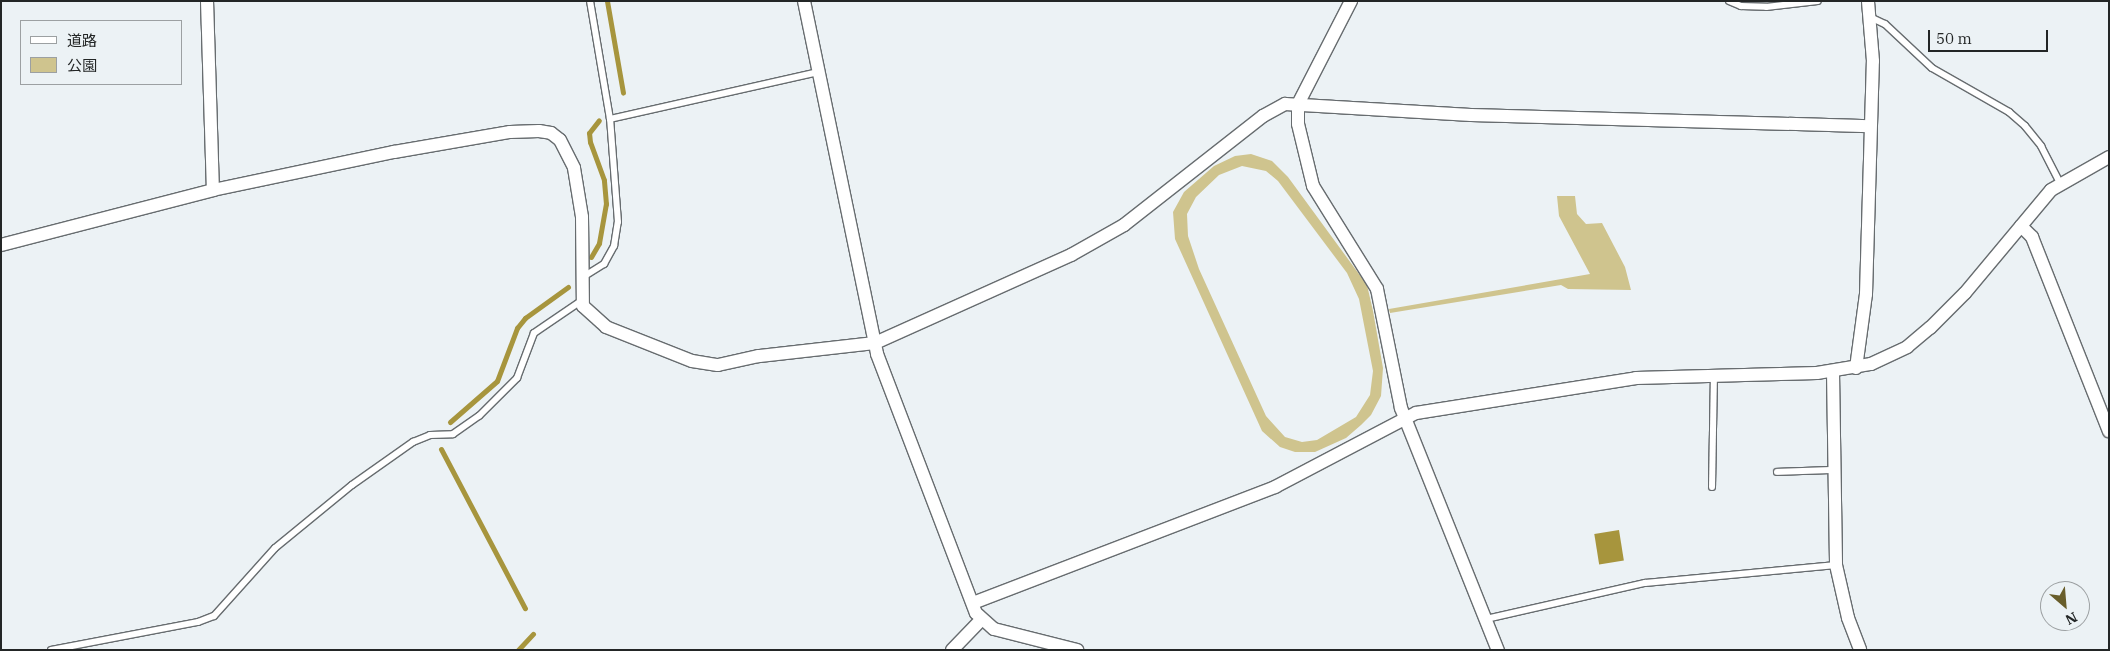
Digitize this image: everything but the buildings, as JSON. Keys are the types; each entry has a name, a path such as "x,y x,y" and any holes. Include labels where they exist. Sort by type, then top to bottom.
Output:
{"street":[{"path":"208,1 214,190"},
{"path":"804,1 877,354 973,602 981,620 994,629 1077,650"},
{"path":"1350,1 1298,104 1298,124 1313,186 1381,298 1404,418 1498,650"},
{"path":"1856,368 1866,294 1872,18 1868,1"},
{"path":"1,245 214,190 394,152 510,132 552,133 567,152 580,192 583,277 581,301 588,313 606,327 708,366 759,356 876,343 1104,239 1263,116 1284,104 1471,115 1870,126"},
{"path":"973,602 1275,487 1416,413 1636,378 1714,374 1833,372 1856,368 1890,356 1917,340 1965,293 2060,183 2109,157"},
{"path":"2021,226 2032,238 2109,430"},
{"path":"1833,372 1836,565 1848,618 1860,650"},
{"path":"952,650 981,620"}],"lane":[{"path":"583,277 604,264 617,234 618,204 610,119 590,1"},
{"path":"1730,1 1741,6 1766,7 1818,1"},
{"path":"1872,18 1885,24 1932,68 2009,112 2025,126 2041,146 2060,183"},
{"path":"610,119 819,72"},
{"path":"51,650 198,622 214,616 275,548 352,485 413,442 430,435 453,434 478,416 517,378 534,334 581,301"},
{"path":"1712,487 1714,374"},
{"path":"1777,472 1835,470"},
{"path":"1486,619 1645,583 1836,565"}],"green space":[{"path":"1251,154 1272,161 1288,177 1367,285 1383,368 1381,396 1371,415 1346,438 1315,452 1295,452 1280,447 1262,431 1175,239 1173,212 1184,192 1214,166 1235,156","holes":["1242,166 1266,171 1278,181 1347,273 1359,299 1373,371 1370,395 1356,417 1317,440 1302,442 1285,437 1266,416 1199,269 1188,236 1187,214 1196,197 1219,175"]},
{"path":"1557,196 1575,196 1577,214 1586,224 1602,223 1625,267 1631,290 1568,289 1561,285 1390,313 1389,309 1590,274 1559,216"}],"shaded area":[{"path":"1619,530 1624,561 1599,565 1594,534"}],"waterway":[{"path":"607,1 623,93"},
{"path":"591,257 599,243 606,204 604,180 590,142 589,133 599,120"},
{"path":"450,422 497,381 517,328 525,318 568,287"},
{"path":"441,449 525,608"},
{"path":"518,650 533,634"}]}
